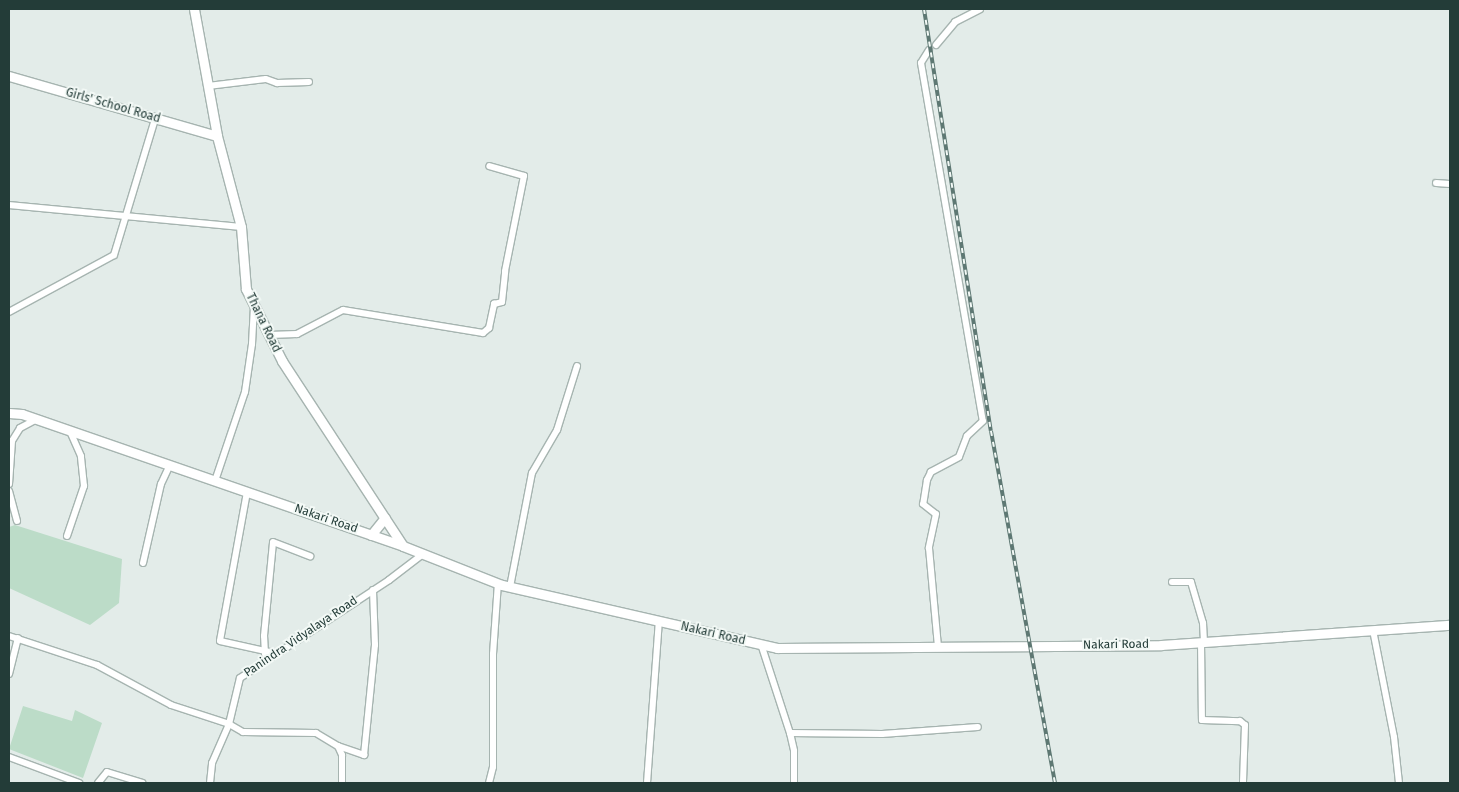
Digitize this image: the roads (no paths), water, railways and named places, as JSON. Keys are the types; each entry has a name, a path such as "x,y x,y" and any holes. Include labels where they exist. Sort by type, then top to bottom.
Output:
{"street":[{"name":"Thana Road","path":"194,9 217,136 241,227 246,289 282,361 403,546"},
{"path":"936,45 955,22 980,9"},
{"path":"929,50 921,63 983,421 967,436 958,457 931,472 927,480 923,504 936,514 929,548 938,647"},
{"name":"Girls' School Road","path":"9,76 217,136"},
{"path":"208,86 266,79 277,83 309,82"},
{"path":"9,312 114,255 128,216 155,118"},
{"path":"269,335 298,334 343,310 483,332 489,328 494,304 502,302 505,271 524,176 489,166"},
{"path":"1436,183 1450,184"},
{"path":"9,205 241,227"},
{"path":"215,481 245,392 252,344 254,305"},
{"path":"510,587 532,473 557,430 577,366"},
{"name":"Nakari Road","path":"9,413 37,419 403,546 498,584 778,648 1202,642 1450,625"},
{"path":"9,484 12,441 20,428 37,419"},
{"path":"67,536 84,486 81,456 70,431"},
{"path":"143,563 161,484 170,465"},
{"path":"9,491 17,521"},
{"path":"247,492 220,641 265,655 273,542 310,556"},
{"path":"371,535 385,518"},
{"name":"Panindra Vidyalaya Road","path":"210,783 212,763 229,724 240,678 265,655 274,653 373,590 423,554"},
{"path":"1172,582 1191,582 1203,623 1202,720 1240,720 1245,725 1243,783"},
{"path":"489,783 493,767 493,654 498,584"},
{"path":"9,636 97,665 171,705 229,724 243,732 316,733 338,746 364,755 375,645 373,590"},
{"path":"647,783 658,621"},
{"path":"1374,630 1394,737 1399,783"},
{"path":"9,674 18,638"},
{"path":"761,644 790,732 794,751 794,783"},
{"path":"790,732 882,734 978,727"},
{"path":"338,746 342,756 342,783"},
{"path":"9,757 79,783"},
{"path":"98,783 107,772 142,783"}],"railway":[{"path":"924,9 991,431 1055,783"}]}
